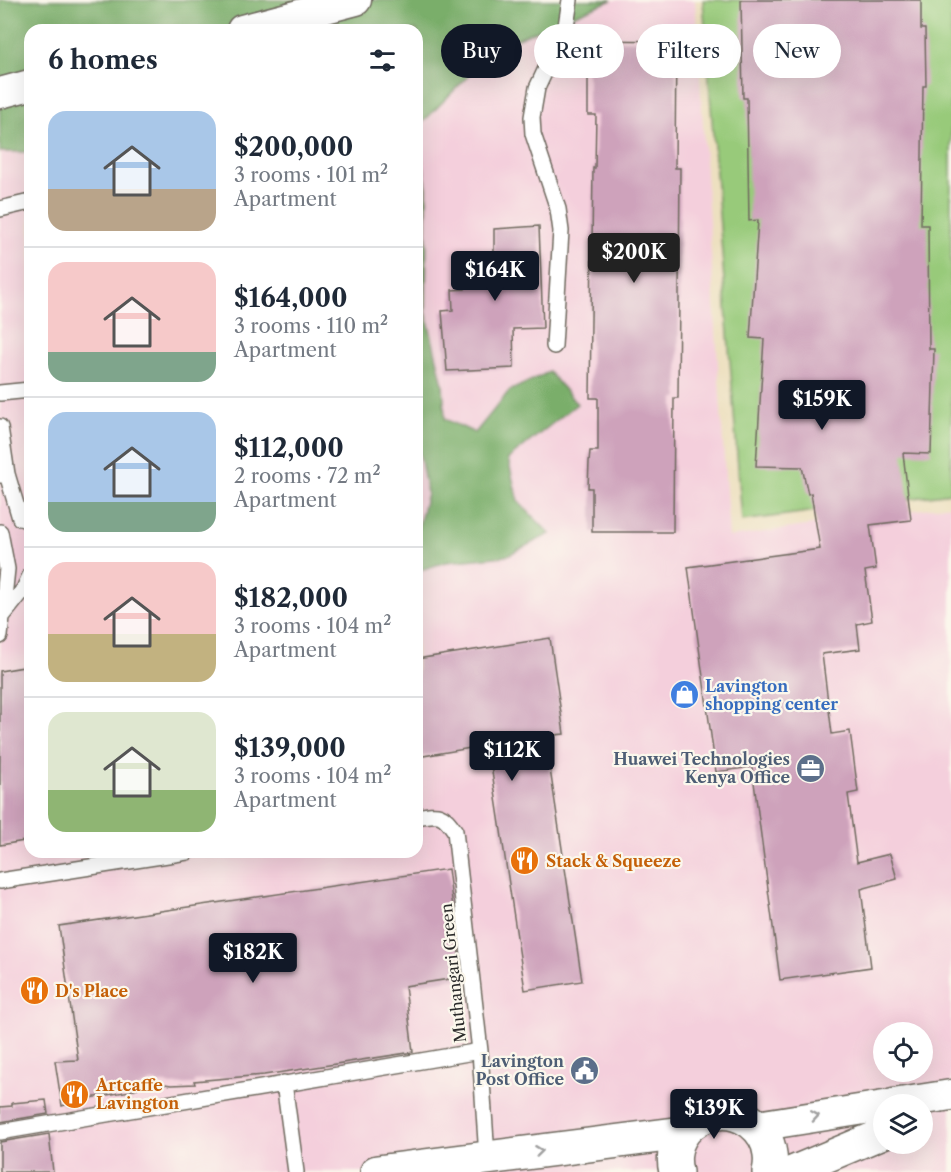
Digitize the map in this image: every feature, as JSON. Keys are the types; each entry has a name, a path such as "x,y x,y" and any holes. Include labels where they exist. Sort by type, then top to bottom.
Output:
{"street":[{"path":"265,24 356,0"},
{"path":"0,93 24,87"},
{"path":"933,1099 951,1097"},
{"path":"933,1107 951,1097"},
{"path":"757,1126 873,1108"},
{"path":"676,1172 674,1155 683,1132 702,1117 713,1113 737,1114 757,1126 766,1139 771,1153 769,1172"},
{"path":"377,1172 683,1132"},
{"path":"791,1172 873,1138"}],"lane":[{"path":"554,346 561,231 558,209 533,134 532,117 537,88 566,26 570,0"},
{"path":"0,209 24,203"},
{"path":"0,393 24,391"},
{"path":"0,427 3,475 20,518 24,519"},
{"path":"0,532 7,569 0,636"},
{"path":"1,618 24,589"},
{"name":"Muthangari Green","path":"423,816 436,814 446,817 455,831 480,1051 487,1157"},
{"path":"0,881 148,858"},
{"path":"0,1132 480,1051"},
{"path":"284,1083 296,1172"}],"shaded area":[{"name":"Lavington shopping center","path":"451,0 695,0 697,24 636,24 636,78 700,78 729,537 951,505 951,1172 0,1172 0,95 24,89 24,858 423,858 423,25"}],"green space":[{"path":"0,0 612,0 553,24 534,24 534,31 522,36 522,24 441,24 441,78 466,78 423,122 423,24 24,24 24,152 0,152"},
{"path":"703,0 951,0 951,493 742,521 709,78 741,78 741,24 705,24"},
{"path":"423,164 427,188 426,312 443,385 445,419 475,433 509,391 549,372 577,404 508,459 518,501 550,534 506,556 446,562 423,569 423,509 427,493 423,472"}],"building":[{"path":"741,0 921,0 921,29 925,29 926,86 923,86 921,225 928,225 929,349 934,349 931,454 903,453 911,520 870,525 876,569 865,571 872,621 857,624 860,649 822,654 832,734 850,731 858,792 848,794 857,862 890,854 897,879 861,889 871,967 780,980 752,767 716,772 688,567 820,549 811,493 808,494 802,467 756,466 764,339 750,338 758,220 749,221 747,98 743,98"},
{"path":"624,40 636,41 636,78 676,78 675,168 680,168 678,398 674,398 673,532 592,532 592,488 588,488 589,462 590,451 598,451 598,398 590,398 593,168 595,168 596,115 588,115 588,78 624,78"},
{"path":"539,226 543,328 513,329 514,368 447,371 442,311 453,310 452,290 465,289 464,253 494,252 494,229"},
{"path":"550,638 564,734 545,736 582,981 525,990 488,745 423,756 423,658"},
{"path":"24,667 24,841 0,845 0,671"},
{"path":"448,869 462,977 405,986 413,1052 264,1075 194,1081 195,1084 171,1085 152,1082 130,1091 84,1099 62,1106 55,1061 78,1060 59,926"},
{"path":"46,1100 48,1114 0,1122 0,1107 12,1106 12,1103"},
{"path":"49,1134 53,1172 0,1172 0,1142"}],"place":[{"name":"Lavington shopping center","path":"684,695"},
{"name":"Huawei Technologies Kenya Office","path":"811,768"},
{"name":"Stack & Squeeze","path":"525,861"},
{"name":"D's Place","path":"34,991"},
{"name":"Lavington Post Office","path":"585,1070"},
{"name":"Artcaffe Lavington","path":"75,1094"}]}
